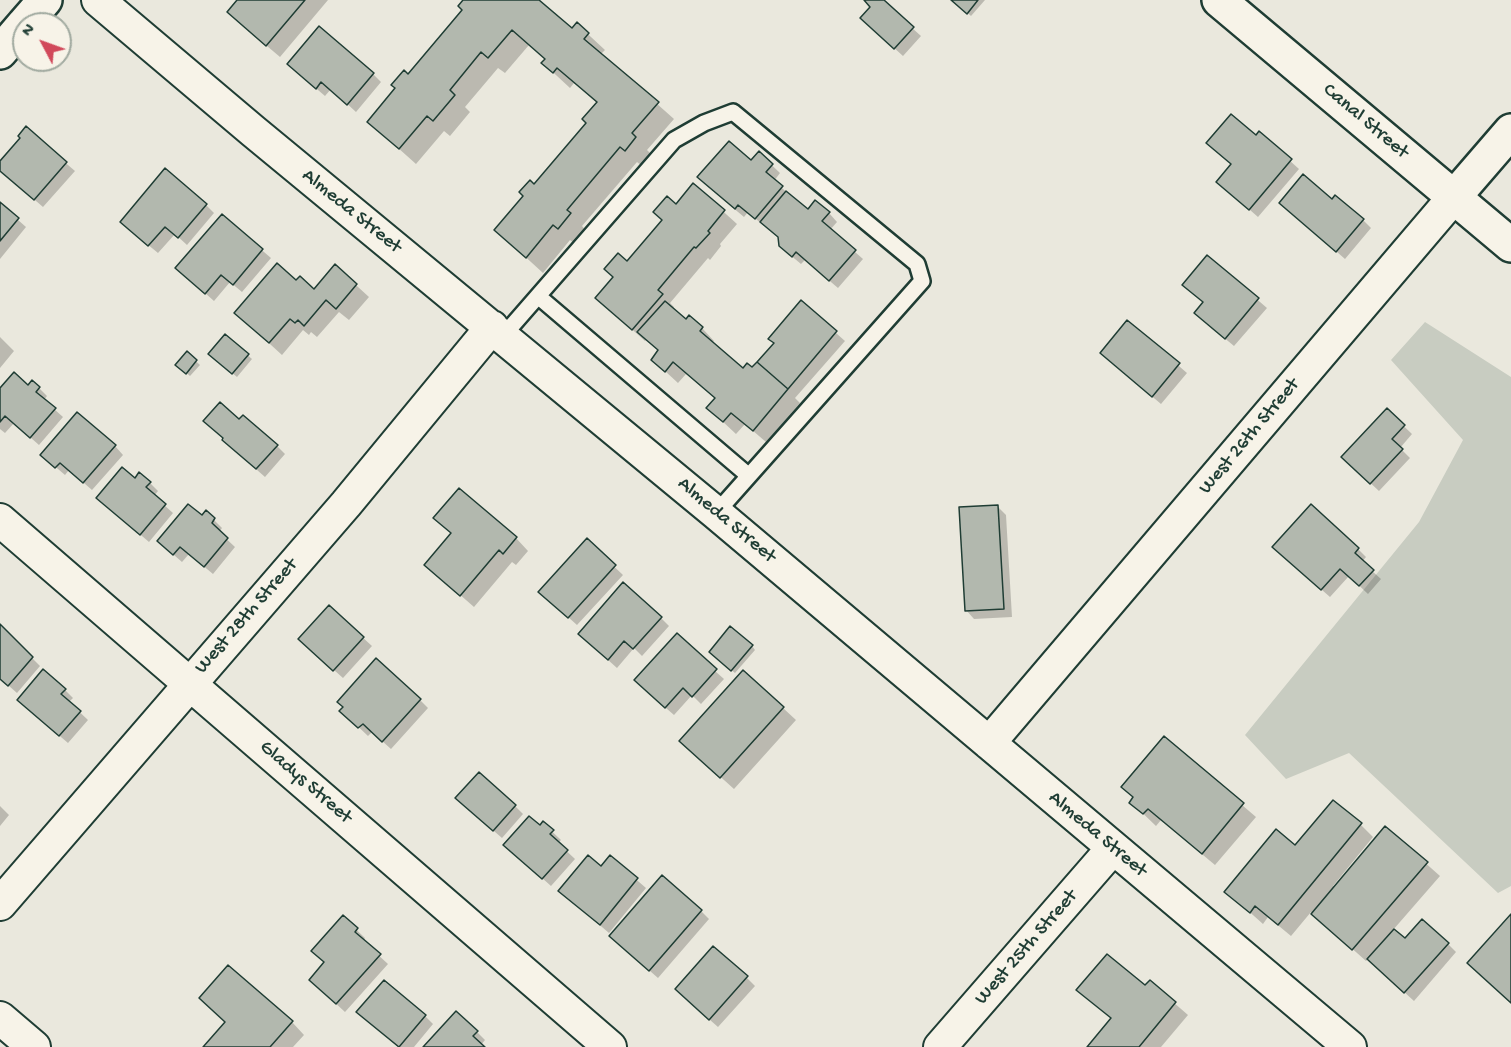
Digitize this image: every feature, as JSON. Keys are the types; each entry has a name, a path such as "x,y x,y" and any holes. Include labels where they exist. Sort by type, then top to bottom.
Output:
{"street":[{"path":"34,12 45,0"},
{"name":"Almeda Street","path":"98,0 716,513 1350,1047"},
{"name":"Canal Street","path":"1219,0 1511,245"},
{"path":"0,52 12,38"},
{"name":"West 26th Street","path":"989,743 1511,131"},
{"name":"West 28th Street","path":"0,904 190,683 498,332"},
{"name":"Gladys Street","path":"0,520 610,1047"},
{"name":"West 25th Street","path":"940,1047 1113,848"},
{"path":"0,1018 34,1047"}],"lane":[{"path":"498,332 538,297 674,140 704,123 733,112 917,264 922,281 716,513"},
{"path":"538,297 749,476"}],"shaded area":[{"path":"1425,322 1511,377 1511,886 1498,893 1349,753 1286,779 1245,735 1419,522 1463,440 1391,360"}],"building":[{"path":"237,0 305,0 266,46 227,12"},
{"path":"463,0 539,0 572,28 577,22 589,33 584,39 659,102 632,133 636,137 625,151 620,147 567,210 571,213 558,229 553,225 526,258 494,230 523,196 519,192 530,180 534,184 586,123 582,119 597,102 557,68 553,73 541,63 545,59 512,30 488,58 481,52 450,90 455,95 433,121 427,116 399,149 367,122 395,88 391,85 404,70 408,74 462,10 458,6"},
{"path":"864,0 884,0 914,27 894,49 860,18 870,7"},
{"path":"951,0 978,0 967,14"},
{"path":"319,26 374,73 347,105 321,82 316,89 287,64"},
{"path":"1231,114 1256,135 1259,131 1292,159 1249,210 1216,182 1231,164 1206,143"},
{"path":"26,126 67,162 34,200 0,171 0,161 20,138 18,136"},
{"path":"729,141 751,160 759,151 773,164 766,172 783,186 755,219 738,205 735,209 697,177"},
{"path":"165,168 207,204 178,238 165,227 148,246 120,222"},
{"path":"1303,174 1332,199 1335,195 1364,219 1336,252 1279,203"},
{"path":"693,183 725,210 708,231 710,233 696,248 694,247 658,290 663,294 632,330 595,298 613,277 604,269 618,253 627,261 662,220 653,212 667,196 676,204"},
{"path":"786,191 808,209 815,200 830,212 822,221 856,250 829,281 796,252 792,257 779,246 778,237 760,222"},
{"path":"0,202 19,218 0,241"},
{"path":"222,214 263,249 233,285 221,275 205,294 175,268"},
{"path":"1207,255 1259,298 1225,339 1194,313 1203,302 1182,285"},
{"path":"277,263 296,280 300,276 314,289 335,264 357,284 336,309 326,300 304,326 298,320 295,323 290,319 269,343 234,313"},
{"path":"801,300 837,331 788,389 757,362 774,343 768,339"},
{"path":"665,301 686,319 689,315 703,327 700,331 743,368 747,363 752,367 757,362 788,389 753,431 731,413 723,422 706,408 715,398 673,362 665,372 651,360 658,350 637,332"},
{"path":"1127,320 1180,363 1152,397 1100,353"},
{"path":"225,334 249,354 232,374 208,354"},
{"path":"187,351 197,360 186,374 175,365"},
{"path":"14,372 28,385 32,380 40,387 36,392 56,408 30,438 5,416 0,422 0,388"},
{"path":"220,402 239,419 243,415 278,445 256,469 203,421"},
{"path":"1387,408 1405,425 1392,439 1403,449 1370,484 1341,457"},
{"path":"77,412 116,445 83,483 60,463 55,468 40,455"},
{"path":"122,467 135,478 139,472 151,482 146,487 166,504 140,535 96,498"},
{"path":"459,488 517,537 503,554 499,550 460,596 424,565 451,533 433,518"},
{"path":"188,504 202,515 206,510 215,518 212,523 228,538 204,567 180,547 173,555 157,541"},
{"path":"1311,504 1359,548 1355,553 1374,570 1359,586 1340,569 1321,590 1272,547"},
{"path":"998,505 1004,609 965,611 959,507"},
{"path":"587,538 616,565 568,618 538,592"},
{"path":"623,582 662,617 633,649 624,641 608,660 578,634"},
{"path":"329,605 364,637 333,671 298,639"},
{"path":"0,624 33,657 8,686 0,679"},
{"path":"730,626 753,645 731,671 709,652"},
{"path":"677,633 717,669 692,697 683,688 665,708 634,680"},
{"path":"376,658 421,699 382,742 363,724 358,728 339,711 343,707 337,702"},
{"path":"43,669 66,689 61,694 81,711 59,736 17,700"},
{"path":"743,670 784,707 720,778 679,741"},
{"path":"1164,736 1244,803 1202,854 1148,809 1143,814 1129,803 1133,797 1121,787"},
{"path":"479,772 516,805 493,831 455,798"},
{"path":"1333,800 1362,823 1278,925 1255,906 1250,913 1224,892 1276,829 1295,845"},
{"path":"529,816 540,825 543,821 554,830 550,834 568,850 542,879 503,845"},
{"path":"1385,826 1428,862 1352,950 1311,914"},
{"path":"588,855 601,866 610,855 638,878 600,925 558,891"},
{"path":"662,875 702,910 649,971 609,936"},
{"path":"1511,914 1511,1003 1467,963"},
{"path":"343,915 358,928 355,932 381,954 336,1004 309,980 324,962 311,951"},
{"path":"1422,919 1449,943 1404,993 1367,959 1394,929 1405,938"},
{"path":"713,946 748,976 709,1020 675,989"},
{"path":"1107,954 1145,985 1150,980 1176,1002 1139,1047 1087,1047 1111,1018 1076,990"},
{"path":"228,965 293,1021 270,1047 203,1047 225,1022 199,998"},
{"path":"384,980 426,1015 399,1047 356,1012"},
{"path":"456,1011 478,1031 473,1036 485,1047 423,1047"}]}
